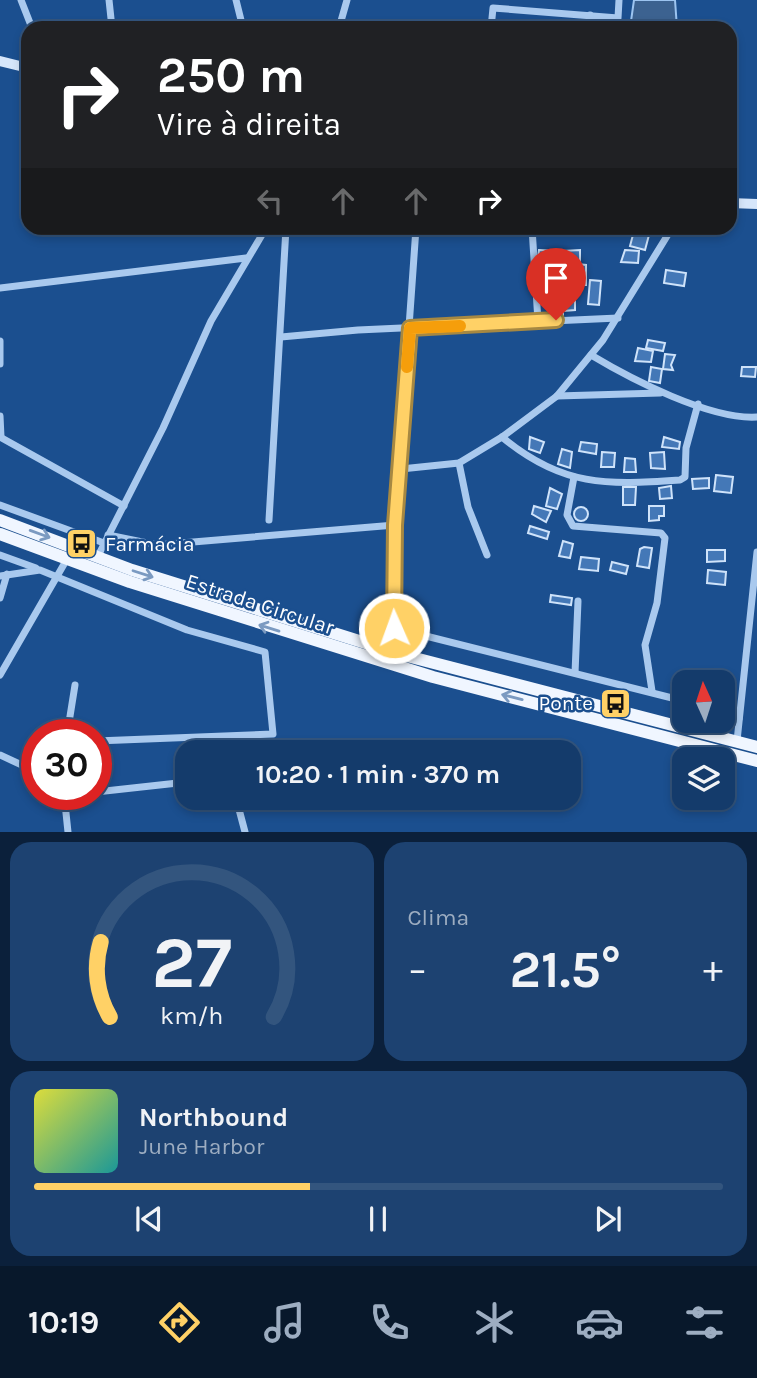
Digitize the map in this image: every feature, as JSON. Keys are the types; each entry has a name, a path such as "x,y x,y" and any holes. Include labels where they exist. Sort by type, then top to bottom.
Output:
{"main road":[{"name":"Estrada Circular","path":"0,520 132,570 407,656 757,747"},
{"name":"Estrada Circular","path":"0,534 266,627 433,677 757,761"}],"street":[{"path":"21,0 29,21"},
{"path":"109,0 111,21"},
{"path":"236,0 241,21"},
{"path":"341,21 347,0"},
{"path":"618,21 619,0"},
{"path":"494,4 618,18"},
{"path":"590,15 590,21"},
{"path":"0,61 21,66"},
{"path":"737,203 757,204"},
{"path":"98,556 211,321 261,235"},
{"path":"269,520 286,235"},
{"path":"416,235 395,525 394,628 672,697"},
{"path":"532,235 538,321"},
{"path":"401,470 458,464 502,437 557,396 618,318 668,235"},
{"path":"0,288 246,258"},
{"path":"281,337 618,318"},
{"path":"0,341 0,364"},
{"path":"591,355 664,393 735,417 757,417"},
{"path":"557,396 664,393"},
{"path":"502,437 541,463 574,477 609,484 683,480 686,448 698,404"},
{"path":"0,416 0,437 124,506"},
{"path":"458,464 468,507 487,555"},
{"path":"574,477 567,515 573,526 661,533 665,538 657,603 645,645 652,691"},
{"path":"0,505 104,543"},
{"path":"108,535 158,545 395,525"},
{"path":"737,741 757,552"},
{"path":"0,555 187,630 265,652 273,734 112,741"},
{"path":"0,675 67,559"},
{"path":"0,598 4,575 40,570"},
{"path":"575,673 578,601"},
{"path":"69,719 75,685"},
{"path":"735,718 739,719"},
{"path":"0,755 21,765"},
{"path":"112,790 175,783"},
{"path":"66,810 68,832"},
{"path":"239,810 245,832"}],"water":[{"path":"634,0 675,0 676,21 631,21"}],"building":[{"path":"633,235 649,235 645,250 630,246"},
{"path":"539,250 556,251 556,259 538,258"},
{"path":"580,250 580,261 563,261 563,251"},
{"path":"625,250 639,251 638,263 621,262"},
{"path":"577,264 586,265 586,285 577,285"},
{"path":"666,270 686,273 684,286 664,283"},
{"path":"590,280 601,281 599,305 588,304"},
{"path":"555,300 575,300 575,310 563,311 563,316 552,314"},
{"path":"648,340 665,343 663,351 646,348"},
{"path":"638,348 653,351 651,362 635,361"},
{"path":"665,354 675,355 671,365 673,370 663,369"},
{"path":"651,367 662,369 660,383 649,381"},
{"path":"742,367 756,367 755,377 741,376"},
{"path":"530,437 544,442 540,453 529,449"},
{"path":"664,437 680,442 679,449 662,447"},
{"path":"581,442 597,444 596,454 579,451"},
{"path":"562,449 572,452 570,468 558,464"},
{"path":"602,452 615,453 614,467 601,467"},
{"path":"664,452 665,469 651,468 650,453"},
{"path":"625,458 635,459 636,472 624,472"},
{"path":"716,475 733,477 731,493 714,491"},
{"path":"709,478 709,488 693,489 692,479"},
{"path":"671,486 672,498 660,499 659,488"},
{"path":"623,487 636,487 635,505 623,505"},
{"path":"550,488 562,494 557,509 546,506"},
{"path":"534,506 551,511 546,522 532,514"},
{"path":"649,506 664,506 664,516 659,516 659,520 649,521"},
{"path":"581,507 586,509 586,519 581,521 576,519 574,514 576,509"},
{"path":"530,526 549,532 547,539 528,533"},
{"path":"563,541 573,544 570,558 559,556"},
{"path":"652,548 649,568 637,566 640,549"},
{"path":"707,550 725,550 725,561 707,562"},
{"path":"581,557 599,559 598,571 579,569"},
{"path":"612,562 628,566 626,574 610,570"},
{"path":"708,570 726,572 725,585 707,583"},
{"path":"551,595 572,598 571,605 550,602"}],"slow traffic":[{"path":"407,367 410,328 460,326"}],"place":[{"name":"Farmácia","path":"82,544"},
{"name":"Ponte","path":"616,703"}],"route":[{"path":"394,628 395,525 410,328 556,320"}]}
